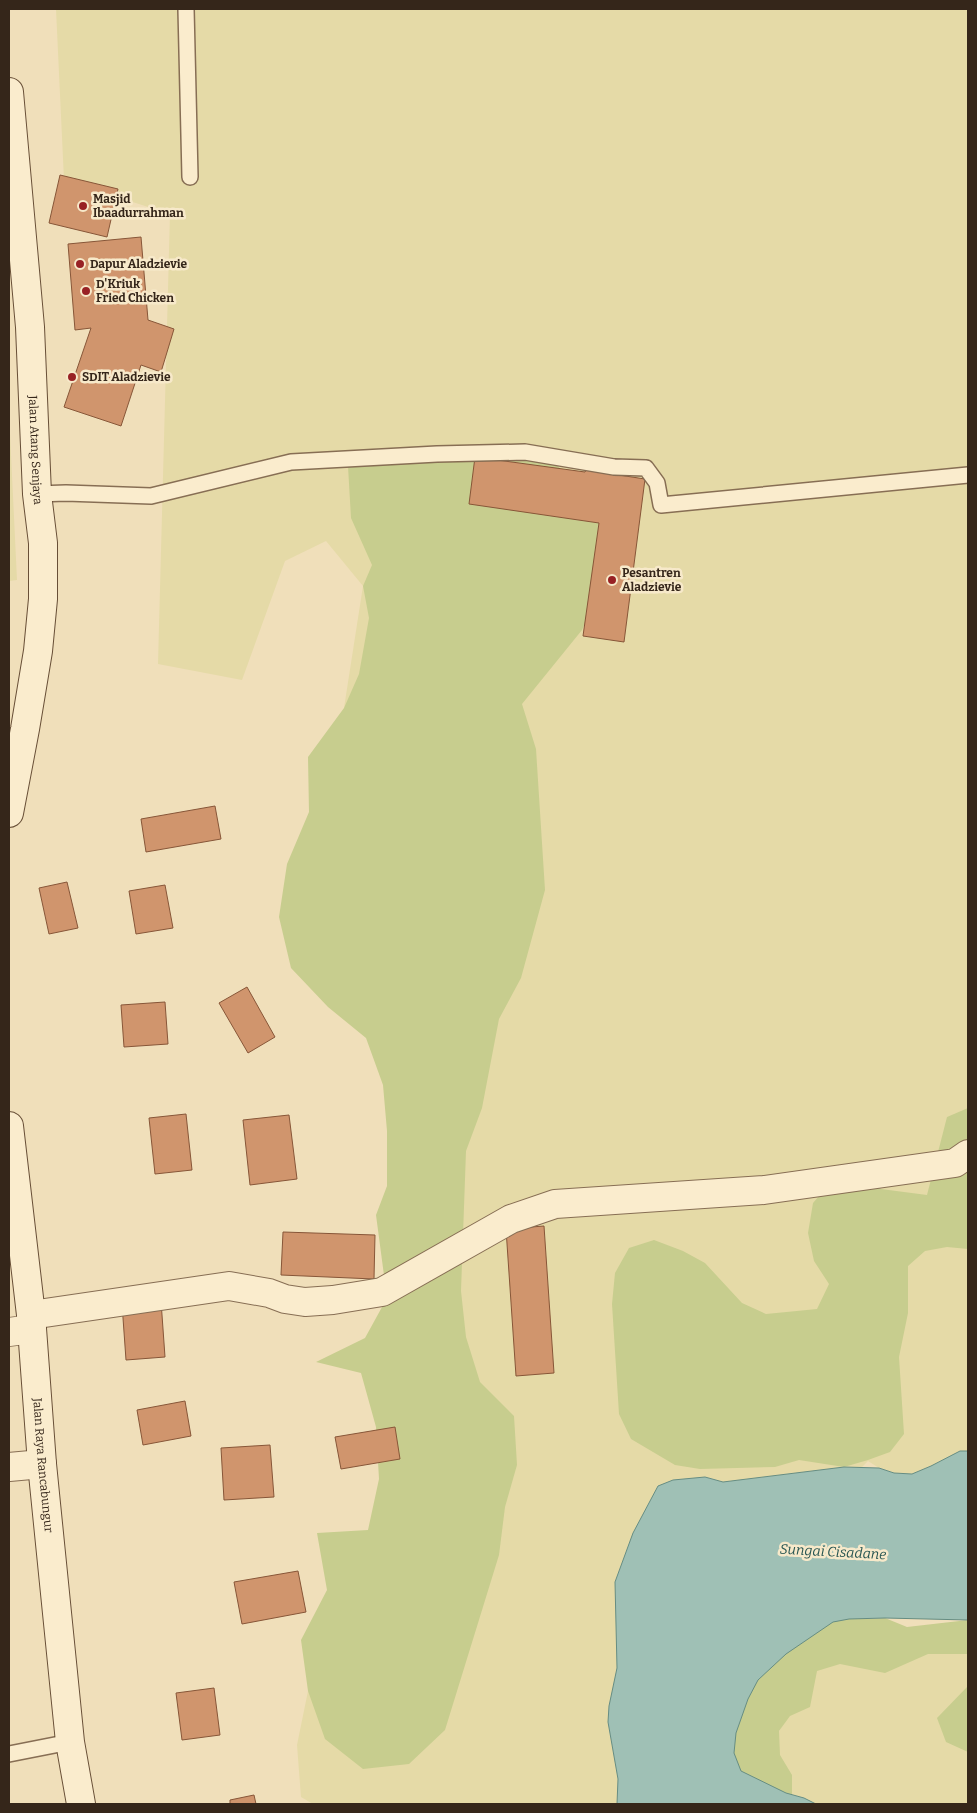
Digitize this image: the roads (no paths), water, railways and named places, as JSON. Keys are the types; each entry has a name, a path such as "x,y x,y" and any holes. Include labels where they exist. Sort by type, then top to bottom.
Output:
{"main road":[{"name":"Jalan Atang Senjaya","path":"9,92 30,327 37,494 43,543 43,599 38,651 26,729 9,808"},
{"name":"Jalan Raya Rancabungur","path":"9,1126 24,1325 42,1464 70,1742 80,1804"},
{"path":"24,1325 229,1286 305,1302 333,1300 382,1292 511,1219 554,1204 764,1190 956,1163 968,1154"},
{"path":"9,1467 42,1464"}],"lane":[{"path":"186,9 190,177"},
{"path":"37,494 151,496 291,462 446,453 525,452 614,467 646,468 658,483 661,505 968,475"},
{"path":"9,1754 70,1742"}],"water":[{"name":"Sungai Cisadane","path":"960,1451 968,1451 968,1620 885,1618 849,1619 833,1622 786,1654 758,1680 748,1699 736,1733 734,1753 741,1771 786,1793 804,1798 816,1804 617,1804 618,1779 608,1722 609,1706 617,1668 615,1582 633,1533 658,1486 673,1480 705,1477 723,1482 844,1467 879,1468 894,1473 912,1474"}],"place":[{"name":"Masjid Ibaadurrahman","path":"83,206"},
{"name":"Dapur Aladzievie","path":"80,264"},
{"name":"D'Kriuk Fried Chicken","path":"86,291"},
{"name":"SDIT Aladzievie","path":"72,377"},
{"name":"Pesantren Aladzievie","path":"612,580"}]}
